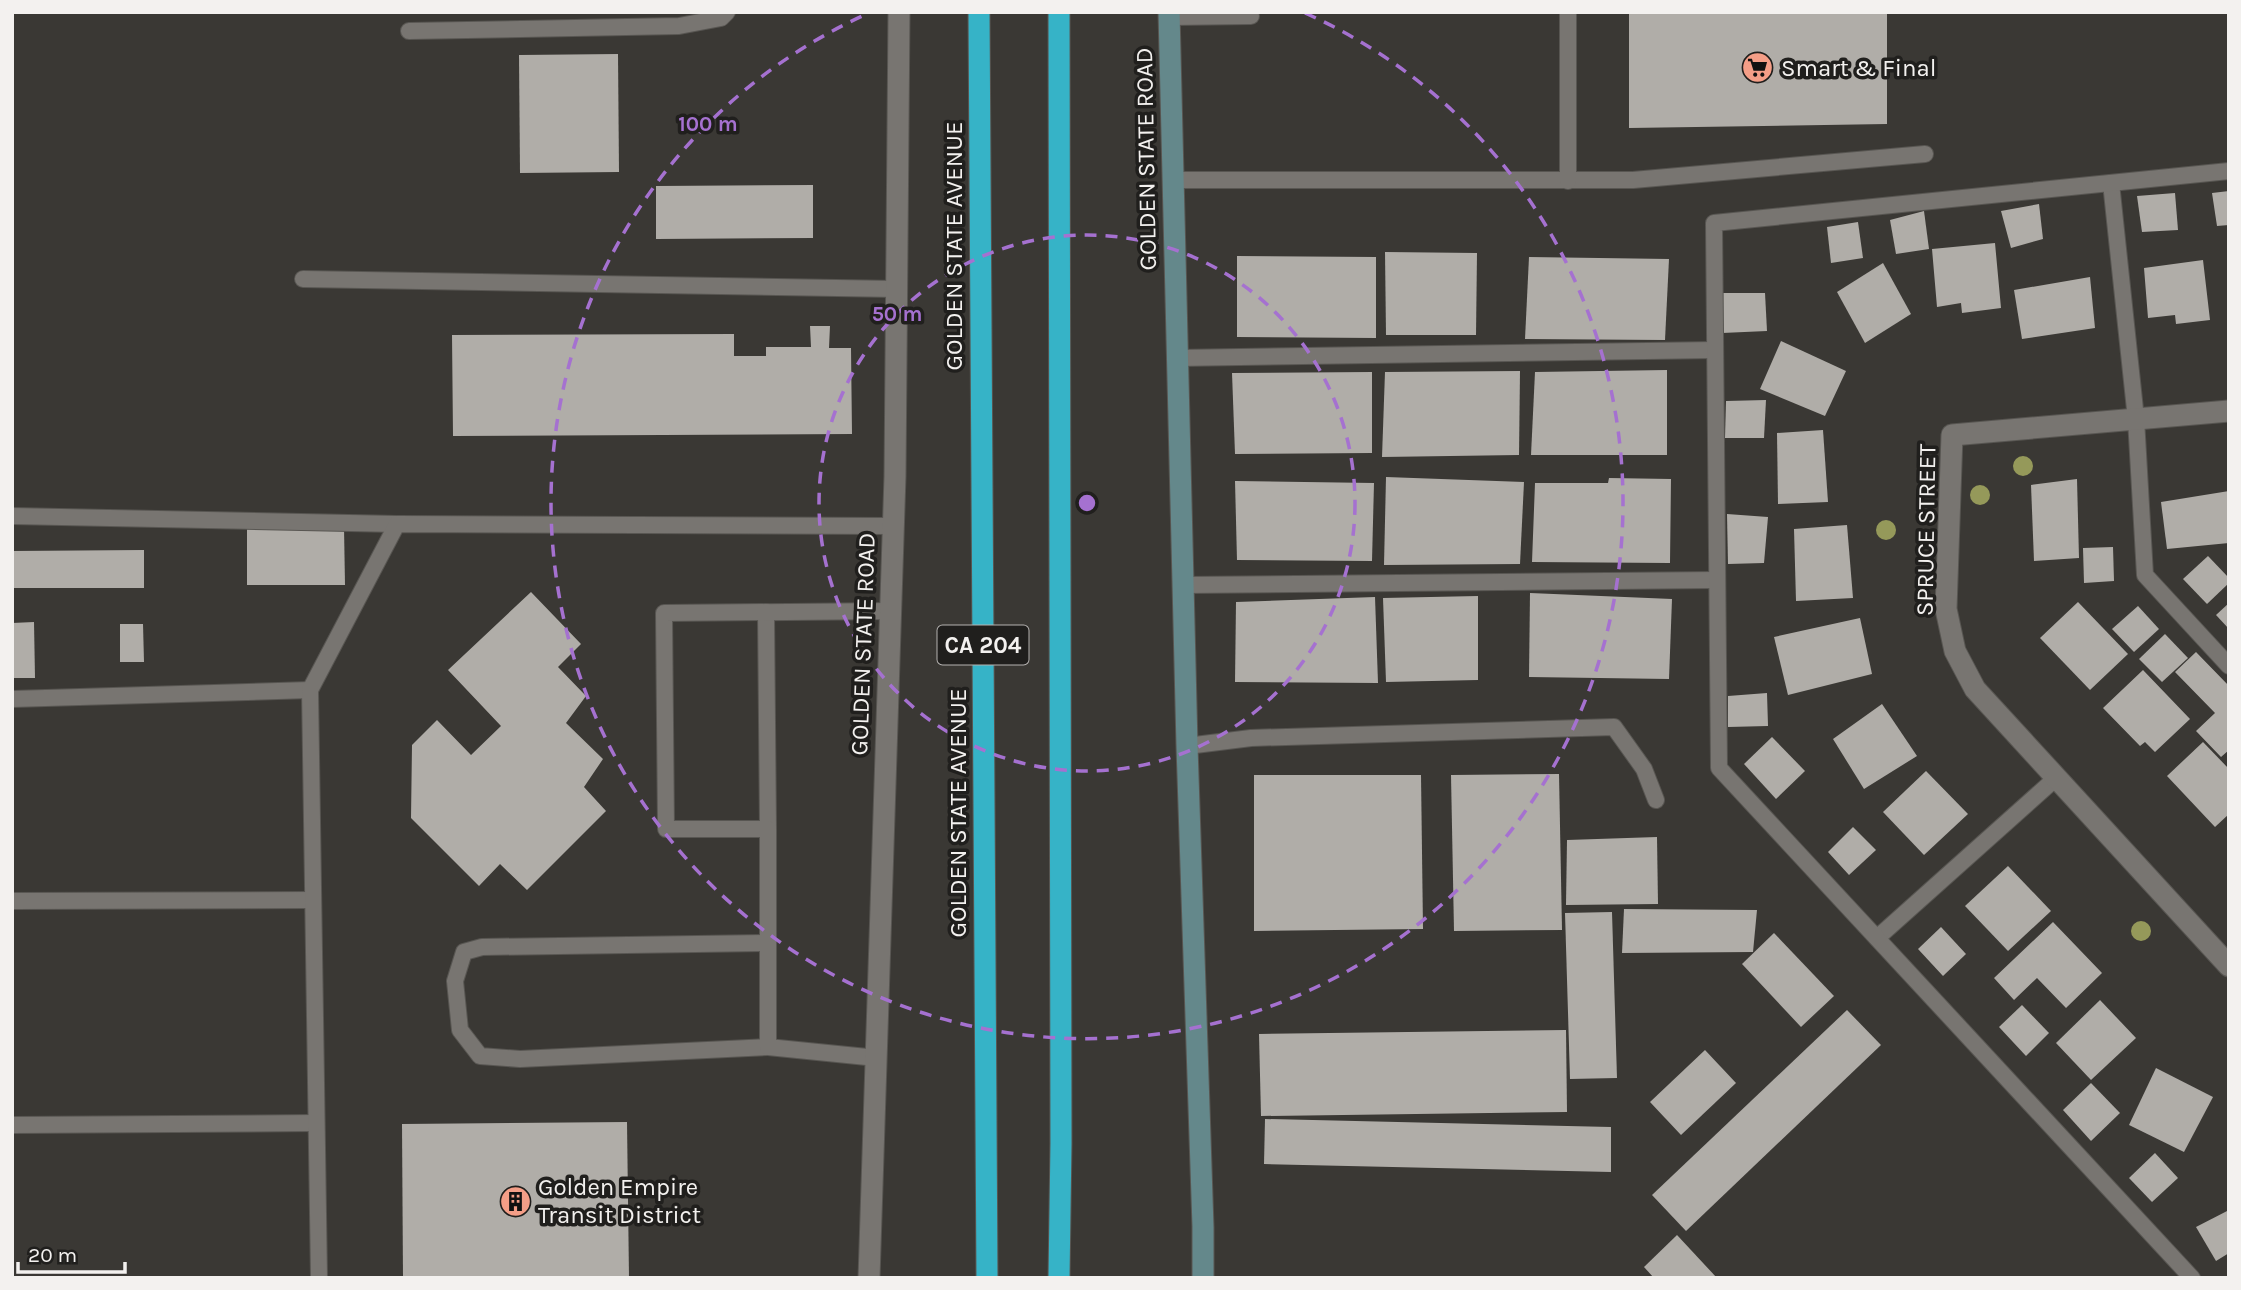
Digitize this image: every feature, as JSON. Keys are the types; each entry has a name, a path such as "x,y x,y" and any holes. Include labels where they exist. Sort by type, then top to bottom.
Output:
{"highway":[{"name":"GOLDEN STATE AVENUE","path":"979,12 987,1278"},
{"name":"CA 204","path":"1059,12 1059,1278"}],"street":[{"name":"GOLDEN STATE ROAD","path":"869,1278 891,611 899,12"},
{"name":"GOLDEN STATE ROAD","path":"1169,15 1186,746 1203,1227"},
{"name":"SPRUCE STREET","path":"2229,411 1952,435 1946,609 1955,651 1975,689 2229,967"},
{"path":"1203,1227 1203,1278"},
{"path":"1203,1227 1219,1278"}],"lane":[{"path":"409,31 679,26 721,18 727,12"},
{"path":"1568,12 1568,181"},
{"path":"1169,15 1251,16"},
{"path":"1173,180 1633,180 1926,154"},
{"path":"2192,1278 1719,768 1714,223 2229,171"},
{"path":"2111,183 2136,419 2145,575 2229,666"},
{"path":"303,279 896,289"},
{"path":"1177,358 1715,350"},
{"path":"12,516 397,524 893,526"},
{"path":"318,1278 310,690 397,524"},
{"path":"1182,585 1717,580"},
{"path":"768,829 666,829 664,613 891,611"},
{"path":"766,612 768,1047"},
{"path":"12,699 310,690"},
{"path":"1186,746 1251,738 1614,727 1644,769 1656,800"},
{"path":"1877,938 2056,778"},
{"path":"12,901 313,900"},
{"path":"768,943 482,947 464,952 455,981 460,1030 480,1056 520,1059 768,1047 877,1058"},
{"path":"12,1125 316,1123"}],"building":[{"name":"Smart & Final","path":"1629,12 1887,12 1887,124 1629,128"},
{"path":"618,54 619,172 520,173 519,55"},
{"path":"813,185 813,238 656,239 656,186"},
{"path":"2229,191 2229,225 2217,226 2212,193"},
{"path":"2175,193 2178,230 2142,232 2137,196"},
{"path":"2039,204 2043,239 2011,248 2001,211"},
{"path":"1924,211 1929,249 1896,254 1890,220"},
{"path":"1858,222 1863,258 1831,263 1827,227"},
{"path":"1995,243 2001,308 1962,313 1961,303 1937,307 1932,249"},
{"path":"1385,252 1477,253 1476,335 1386,335"},
{"path":"1237,256 1376,257 1376,338 1237,337"},
{"path":"1529,257 1669,259 1665,340 1525,339"},
{"path":"2203,260 2210,320 2176,324 2175,315 2148,318 2144,268"},
{"path":"1883,263 1911,314 1865,343 1837,292"},
{"path":"2090,277 2095,328 2022,339 2014,290"},
{"path":"1723,293 1765,293 1767,331 1722,333"},
{"path":"810,326 830,326 829,348 851,348 852,434 453,436 452,335 734,334 734,356 766,356 766,347 811,347"},
{"path":"1781,341 1846,371 1825,416 1760,389"},
{"path":"1667,370 1667,455 1531,455 1535,372"},
{"path":"1520,371 1519,455 1382,457 1385,372"},
{"path":"1372,372 1372,453 1235,454 1232,373"},
{"path":"1766,400 1764,438 1725,438 1726,401"},
{"path":"1823,430 1828,502 1778,504 1777,433"},
{"path":"1386,477 1524,482 1520,564 1384,565"},
{"path":"1609,478 1671,479 1670,563 1532,562 1535,483 1608,483"},
{"path":"2077,479 2079,558 2034,561 2031,485"},
{"path":"1235,481 1374,483 1372,561 1237,560"},
{"path":"2229,491 2229,543 2167,549 2161,502"},
{"path":"1727,514 1768,517 1764,563 1728,564"},
{"path":"1847,525 1853,598 1796,601 1794,529"},
{"path":"247,527 344,527 345,585 247,585"},
{"path":"2113,547 2114,581 2084,583 2083,548"},
{"path":"144,550 144,588 12,588 12,551"},
{"path":"2208,556 2229,578 2229,583 2207,604 2183,579"},
{"path":"531,592 581,644 558,667 586,696 566,723 603,759 584,787 606,811 527,890 500,864 479,886 411,818 412,745 437,720 471,755 501,726 448,670"},
{"path":"1530,593 1672,599 1669,679 1529,677"},
{"path":"1478,596 1478,680 1386,682 1383,598"},
{"path":"1375,597 1378,683 1235,682 1236,602"},
{"path":"2078,602 2128,654 2090,690 2040,638"},
{"path":"2229,603 2229,629 2216,615"},
{"path":"2138,606 2159,629 2134,652 2112,629"},
{"path":"1860,618 1872,674 1788,695 1774,637"},
{"path":"34,622 35,678 12,678 12,623"},
{"path":"120,624 143,624 144,662 120,662"},
{"path":"2165,634 2188,658 2162,682 2139,659"},
{"path":"2196,652 2229,686 2229,750 2221,757 2196,731 2215,713 2175,672"},
{"path":"2143,670 2190,719 2155,752 2145,742 2140,746 2103,708"},
{"path":"1767,693 1768,726 1728,727 1728,696"},
{"path":"1882,704 1917,756 1864,789 1833,739"},
{"path":"1772,737 1805,771 1776,799 1744,764"},
{"path":"2203,742 2229,769 2229,814 2215,827 2167,776"},
{"path":"1926,771 1968,814 1924,855 1883,812"},
{"path":"1559,774 1562,930 1454,931 1451,775"},
{"path":"1254,775 1421,775 1423,929 1254,931"},
{"path":"1853,827 1876,850 1849,875 1828,852"},
{"path":"1657,837 1658,904 1566,905 1567,840"},
{"path":"2008,866 2051,911 2008,951 1965,906"},
{"path":"1624,909 1757,910 1753,952 1622,953"},
{"path":"1612,912 1617,1078 1570,1079 1565,913"},
{"path":"2053,922 2102,973 2066,1008 2037,978 2014,1000 1994,978"},
{"path":"1941,927 1966,954 1943,976 1918,949"},
{"path":"1774,933 1834,996 1801,1027 1742,964"},
{"path":"2100,1000 2136,1038 2091,1080 2056,1043"},
{"path":"2022,1005 2049,1033 2026,1056 1999,1027"},
{"path":"1847,1010 1881,1045 1686,1231 1652,1195"},
{"path":"1566,1030 1567,1112 1261,1116 1259,1034"},
{"path":"1705,1050 1736,1083 1681,1135 1650,1102"},
{"path":"2156,1068 2213,1097 2184,1152 2129,1125"},
{"path":"2091,1083 2120,1113 2091,1141 2063,1110"},
{"path":"1265,1119 1611,1127 1611,1172 1264,1164"},
{"name":"Golden Empire Transit District","path":"627,1122 629,1278 403,1278 402,1124"},
{"path":"2155,1153 2178,1178 2152,1202 2129,1178"},
{"path":"2229,1210 2229,1253 2216,1261 2196,1227"},
{"path":"1677,1235 1717,1278 1654,1278 1644,1267"}],"place":[{"name":"Smart & Final","path":"1758,68"},
{"name":"Golden Empire Transit District","path":"515,1201"}]}
